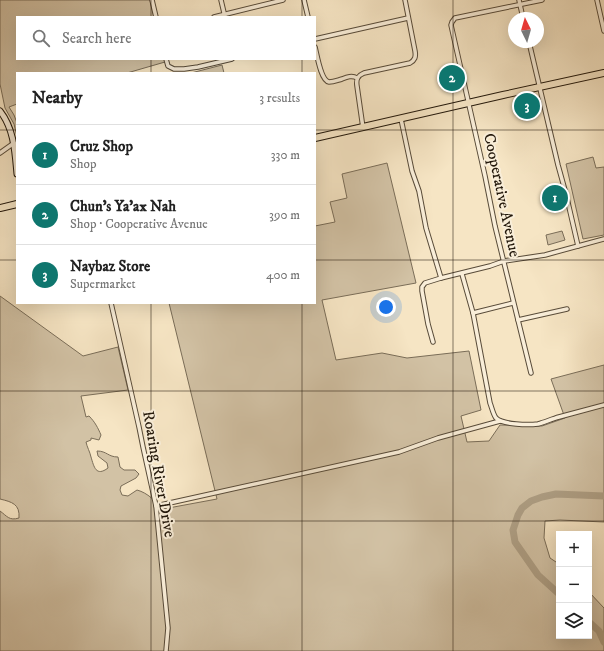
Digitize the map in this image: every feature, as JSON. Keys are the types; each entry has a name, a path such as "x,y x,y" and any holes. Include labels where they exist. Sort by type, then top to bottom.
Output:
{"highway":[{"path":"316,138 604,73"},
{"path":"0,208 16,204"}],"street":[{"path":"152,0 156,16"},
{"path":"221,0 225,16 283,0"},
{"path":"304,0 308,16"},
{"path":"363,128 356,86 357,78 364,73 406,64 413,61 415,58 405,0"},
{"path":"519,0 522,12"},
{"path":"520,5 542,0"},
{"path":"597,0 604,32"},
{"name":"Cooperative Avenue","path":"520,5 455,18 452,22 452,29 505,270 531,373"},
{"path":"316,39 408,18"},
{"path":"530,48 578,246"},
{"path":"316,51 322,74 327,81 332,82 352,76 357,78"},
{"path":"166,60 168,66 174,70 198,67 228,60"},
{"path":"0,111 9,125 14,143 16,164"},
{"path":"401,119 412,171 419,192 426,228 440,278"},
{"path":"0,153 14,143"},
{"path":"433,342 422,290 422,287 425,284 440,278 462,274 504,261 545,255 604,239"},
{"path":"462,274 473,313 490,403 496,418 500,421 508,423 539,423 604,405"},
{"path":"473,313 514,303"},
{"name":"Roaring River Drive","path":"111,304 156,506 168,628 166,651"},
{"path":"518,320 567,308"},
{"path":"156,506 399,452 438,438 500,421"}],"shaded area":[{"path":"0,0 150,0 154,16 16,16 16,60 164,60 165,62 130,72 16,72 16,104 9,107 16,120 16,133 14,124 5,108 0,84"},
{"path":"222,65 224,72 195,72"},
{"path":"593,157 596,168 604,167 604,235 583,239 566,164"},
{"path":"387,163 416,283 322,300 336,360 382,353 407,358 469,351 481,410 461,416 467,442 489,441 500,425 542,426 565,418 551,379 604,365 604,522 560,520 545,521 544,538 550,558 556,562 556,639 592,639 592,595 604,608 604,651 0,651 0,511 10,518 16,519 19,518 19,513 14,504 0,499 0,296 83,356 118,347 128,390 81,396 86,417 89,416 91,418 101,435 99,440 91,438 91,440 86,442 96,470 104,471 108,468 107,463 98,456 97,451 100,451 118,457 120,467 124,470 135,470 139,474 136,478 121,486 120,490 122,495 128,496 137,490 141,491 148,495 163,509 217,499 169,304 316,304 316,226 335,222 330,202 347,198 342,174"},
{"path":"562,231 565,240 548,245 546,235"}],"waterway":[{"path":"556,591 538,575 515,542 513,530 518,515 522,508 531,501 542,497 556,494 604,496"},
{"path":"592,625 599,631 604,642"}],"place":[{"name":"Chun's Ya'ax Nah","path":"452,78"},
{"name":"Naybaz Store","path":"527,106"},
{"name":"Cruz Shop","path":"555,198"}]}
